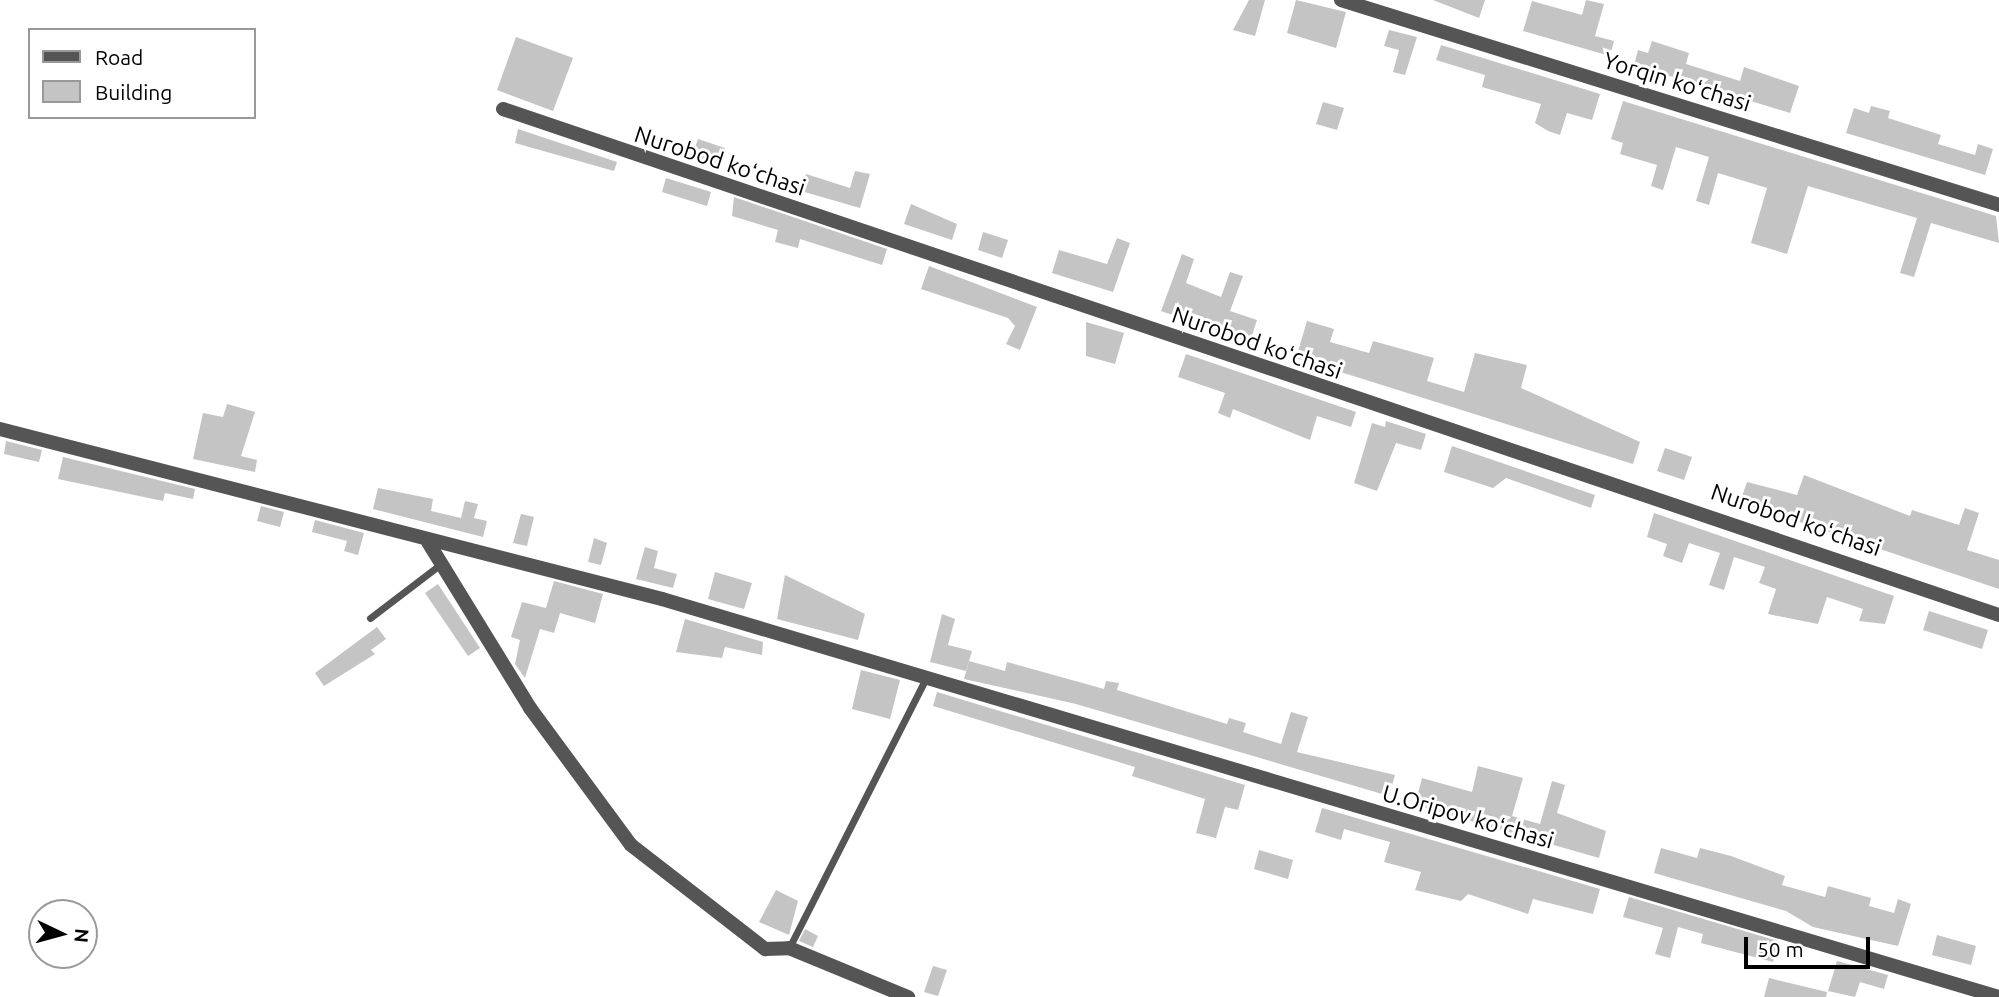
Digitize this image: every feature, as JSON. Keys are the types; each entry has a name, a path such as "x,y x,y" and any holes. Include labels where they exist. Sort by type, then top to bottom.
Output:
{"street":[{"name":"Yorqin koʻchasi","path":"1341,0 1999,205"},
{"name":"Nurobod koʻchasi","path":"503,109 1999,615"},
{"name":"U.Oripov koʻchasi","path":"0,429 428,542 662,599 925,680 1999,997"},
{"path":"428,542 537,719 631,845 765,949 789,947 908,997"}],"lane":[{"path":"370,618 441,564"},
{"path":"789,947 925,680"}],"building":[{"path":"1249,0 1265,0 1255,36 1233,30"},
{"path":"1296,0 1346,12 1336,48 1287,33"},
{"path":"1433,0 1485,0 1479,18"},
{"path":"1586,0 1604,4 1595,36 1614,41 1610,56 1523,31 1532,1 1582,15"},
{"path":"1389,30 1417,37 1405,75 1393,72 1399,50 1384,46"},
{"path":"516,37 573,58 553,111 497,90"},
{"path":"1652,41 1689,53 1686,64 1740,81 1744,67 1799,86 1790,113 1634,65 1638,50 1648,53"},
{"path":"1441,45 1600,94 1592,120 1567,113 1560,135 1548,131 1535,123 1541,104 1482,87 1485,75 1436,60"},
{"path":"1623,101 1996,216 1999,243 1931,223 1914,277 1900,273 1917,218 1808,186 1787,254 1751,243 1767,188 1718,173 1709,205 1696,201 1709,157 1676,147 1663,190 1651,186 1657,165 1620,154 1623,143 1611,139"},
{"path":"1323,102 1344,108 1337,130 1316,124"},
{"path":"1871,106 1890,111 1888,118 1941,135 1938,144 1975,155 1978,144 1993,149 1985,175 1846,133 1854,108 1869,113"},
{"path":"518,129 617,162 614,171 515,143"},
{"path":"698,139 725,148 719,165 692,156"},
{"path":"855,171 870,174 860,208 801,191 806,174 850,188"},
{"path":"666,178 711,192 707,206 662,192"},
{"path":"734,197 887,249 882,265 800,239 798,248 775,242 778,230 732,216"},
{"path":"911,204 957,224 952,240 904,224"},
{"path":"983,232 1008,240 1002,258 978,250"},
{"path":"1117,238 1130,243 1113,292 1052,273 1059,250 1107,264"},
{"path":"1182,254 1194,259 1186,283 1221,297 1230,272 1243,276 1230,311 1257,320 1250,342 1161,311"},
{"path":"929,266 1037,307 1020,350 1006,344 1015,326 1008,318 921,289"},
{"path":"1307,321 1334,329 1330,342 1369,353 1373,341 1434,358 1427,381 1464,392 1475,353 1527,365 1521,388 1640,442 1633,464 1296,358"},
{"path":"1086,322 1124,333 1115,364 1086,356"},
{"path":"1186,354 1356,412 1351,427 1317,416 1310,440 1233,409 1230,418 1218,413 1225,393 1178,377"},
{"path":"227,404 255,412 241,456 257,460 255,472 193,459 203,413 223,417"},
{"path":"1386,421 1426,434 1421,450 1396,443 1377,491 1354,483 1372,423 1385,427"},
{"path":"6,441 42,450 39,462 4,454"},
{"path":"1452,446 1595,495 1591,508 1506,478 1493,488 1444,472"},
{"path":"1665,448 1692,457 1684,480 1657,471"},
{"path":"63,457 195,489 193,499 165,493 163,501 58,479"},
{"path":"1804,475 1910,516 1912,510 1959,525 1965,508 1979,513 1967,550 1999,560 1999,589 1740,502 1747,482 1797,495"},
{"path":"378,488 433,499 431,511 461,518 465,501 478,504 474,518 487,521 483,537 373,509"},
{"path":"261,506 284,512 280,527 257,521"},
{"path":"1654,513 1894,596 1885,624 1859,621 1863,609 1827,597 1818,624 1768,614 1776,589 1759,583 1765,567 1734,557 1724,590 1709,585 1720,553 1689,543 1682,563 1663,556 1667,544 1647,537"},
{"path":"521,514 534,517 527,546 513,543"},
{"path":"315,520 364,533 358,555 344,551 347,541 312,532"},
{"path":"594,538 607,543 601,565 588,562"},
{"path":"645,547 658,551 654,568 677,574 673,588 636,579"},
{"path":"715,572 752,583 744,609 708,599"},
{"path":"785,575 865,614 858,640 777,619"},
{"path":"554,581 603,594 595,623 560,613 554,633 540,629 525,678 515,664 520,640 511,637 522,602 546,608"},
{"path":"438,584 480,648 468,656 425,593"},
{"path":"1929,611 1988,630 1982,649 1923,630"},
{"path":"942,614 955,619 948,645 972,651 966,671 930,662"},
{"path":"685,619 763,642 762,655 725,647 722,658 676,652"},
{"path":"377,627 386,639 371,650 375,654 324,686 315,673"},
{"path":"969,661 1005,671 1007,662 1104,689 1106,681 1119,683 1117,690 1227,724 1229,718 1246,723 1243,732 1281,744 1291,712 1308,717 1297,752 1395,775 1389,796 1076,704 964,679"},
{"path":"861,670 900,680 890,719 852,709"},
{"path":"937,692 1245,785 1238,810 1225,807 1216,838 1196,833 1205,799 1132,776 1135,767 933,706"},
{"path":"1478,766 1523,778 1512,816 1540,824 1552,781 1565,785 1557,813 1606,831 1599,858 1415,805 1422,778 1472,792"},
{"path":"1322,808 1600,889 1593,914 1533,899 1528,914 1468,894 1461,901 1415,890 1421,872 1384,862 1390,842 1344,829 1341,840 1315,832"},
{"path":"1661,848 1697,858 1700,848 1731,856 1785,876 1782,885 1825,897 1828,886 1871,898 1869,906 1894,913 1898,899 1911,904 1898,946 1813,927 1786,911 1654,873"},
{"path":"1259,850 1293,860 1288,879 1254,869"},
{"path":"776,890 798,901 789,935 759,922"},
{"path":"1629,897 1778,941 1773,962 1701,943 1703,934 1678,927 1670,958 1655,954 1663,928 1623,917"},
{"path":"805,929 818,936 813,947 799,941"},
{"path":"1937,935 1976,946 1971,965 1932,955"},
{"path":"1837,961 1888,975 1884,989 1860,982 1855,997 1828,991"},
{"path":"933,966 947,970 938,996 924,992"},
{"path":"1769,978 1827,992 1826,997 1764,997"}]}
